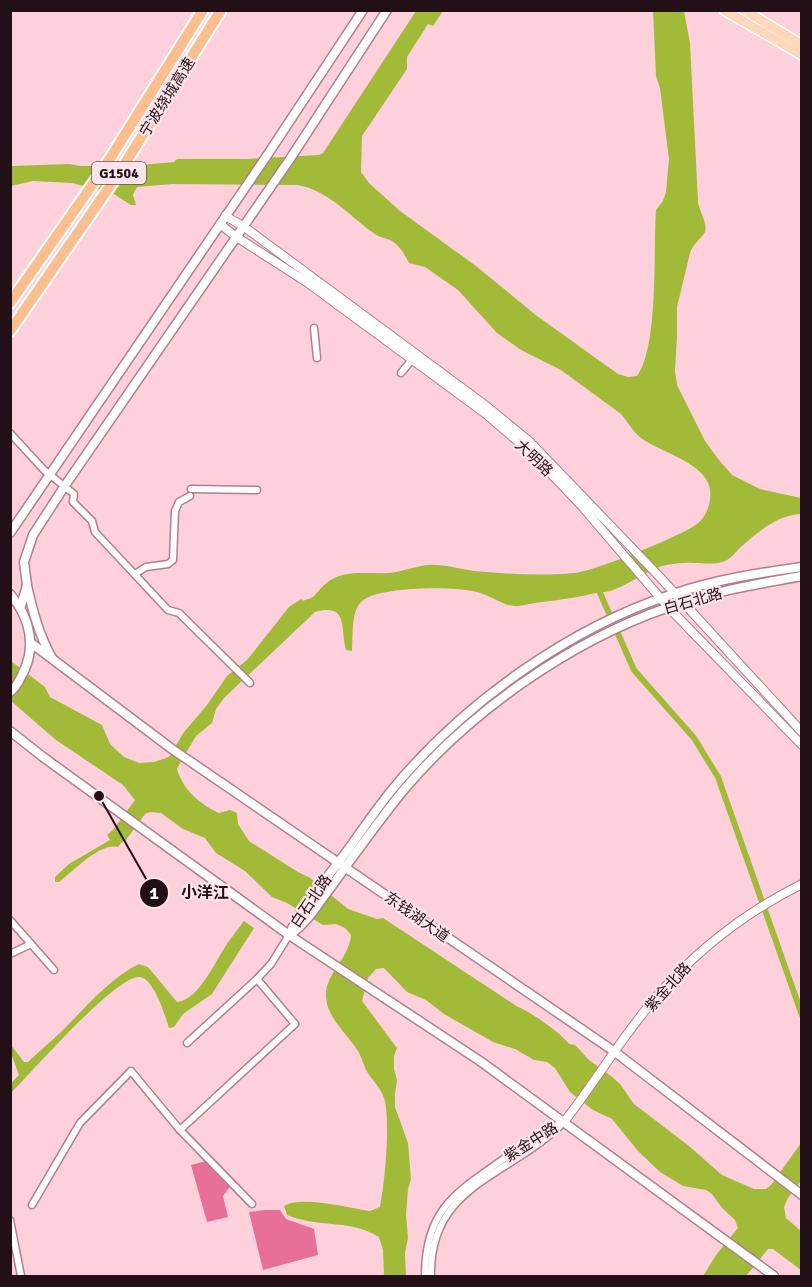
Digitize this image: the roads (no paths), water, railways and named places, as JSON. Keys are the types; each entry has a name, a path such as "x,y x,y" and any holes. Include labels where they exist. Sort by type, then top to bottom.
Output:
{"highway":[{"name":"宁波绕城高速","path":"10,303 106,165 203,10"},
{"name":"宁波绕城高速","path":"10,331 119,173 221,10"}],"main road":[{"path":"10,533 266,157 363,10"},
{"path":"54,661 40,634 27,585 24,562 33,536 64,487 290,159 387,10"},
{"path":"724,10 801,55"},
{"path":"744,10 801,45"},
{"name":"白石北路","path":"289,935 306,922 396,786 451,729 522,672 596,627 675,593 731,579 801,567"},
{"name":"白石北路","path":"289,935 298,916 322,881 342,865 404,791 457,737 531,677 601,636 668,607 801,576"},
{"path":"21,606 27,585"},
{"path":"10,594 21,606 28,625 31,643 27,666 15,689 10,692"},
{"name":"东钱湖大道","path":"31,643 172,749 615,1053 800,1194"},
{"path":"10,731 289,935 480,1061 774,1276"}],"street":[{"name":"大明路","path":"223,220 243,226 486,414 530,452 580,504 668,607 801,745"},
{"name":"大明路","path":"223,220 236,236 485,405 529,441 675,593 801,732"},
{"path":"314,328 316,358"},
{"path":"401,373 414,358"},
{"path":"10,433 50,476 74,494 73,502 92,520 95,532 168,610 178,613 247,680"},
{"path":"135,574 146,567 168,564 173,560 175,511 179,502 191,493 257,490"},
{"name":"紫金北路","path":"564,1122 673,978 715,939 753,912 801,884"},
{"path":"10,920 54,970"},
{"path":"187,1043 257,979 271,964 289,935"},
{"path":"10,954 31,944"},
{"path":"180,1130 295,1024 257,979"},
{"path":"32,1205 80,1123 131,1071 180,1130 252,1204"},
{"name":"紫金中路","path":"425,1276 425,1257 431,1231 447,1203 463,1188 513,1152 549,1128 564,1122"},
{"name":"紫金中路","path":"431,1276 432,1251 437,1233 454,1204 472,1188 552,1134 564,1122"},
{"path":"10,1220 21,1276"}],"waterway":[{"path":"597,586 634,670 694,738 718,777 802,1015"}],"place":[{"name":"小洋江","path":"99,796"}]}
